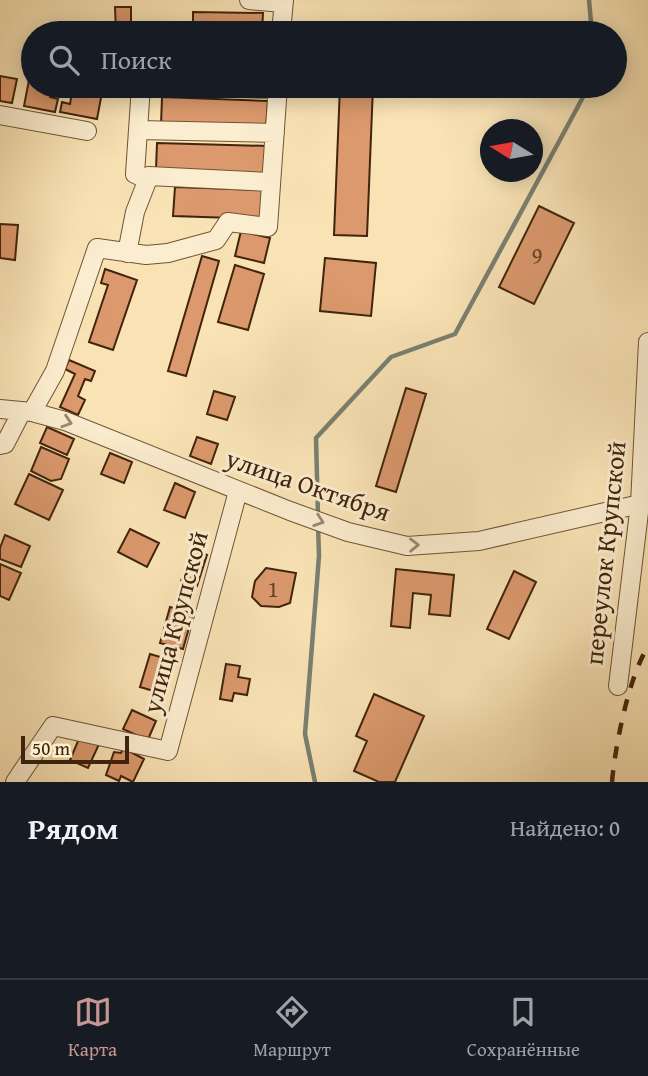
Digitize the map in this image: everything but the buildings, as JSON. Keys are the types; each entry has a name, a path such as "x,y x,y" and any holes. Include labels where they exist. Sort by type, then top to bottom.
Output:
{"street":[{"path":"248,0 283,1 282,21"},
{"path":"140,98 135,174 148,180"},
{"path":"0,446 5,444 55,371 97,248 146,255 192,248 216,240 228,222 268,227 277,98"},
{"path":"0,115 87,131"},
{"path":"138,130 275,133"},
{"path":"127,253 135,212 149,176 271,182"},
{"name":"переулок Крупской","path":"618,686 645,500 648,342"},
{"name":"улица Октября","path":"0,409 27,411 65,421 290,512 407,547 479,541 645,500"},
{"name":"улица Крупской","path":"15,782 53,726 168,751 238,491"}],"waterway":[{"path":"589,0 591,21"},
{"path":"318,516 316,438 391,357 455,334 583,98"},
{"path":"315,782 305,734 319,556 318,525"}],"railway":[{"path":"612,782 629,693 648,647"}]}
